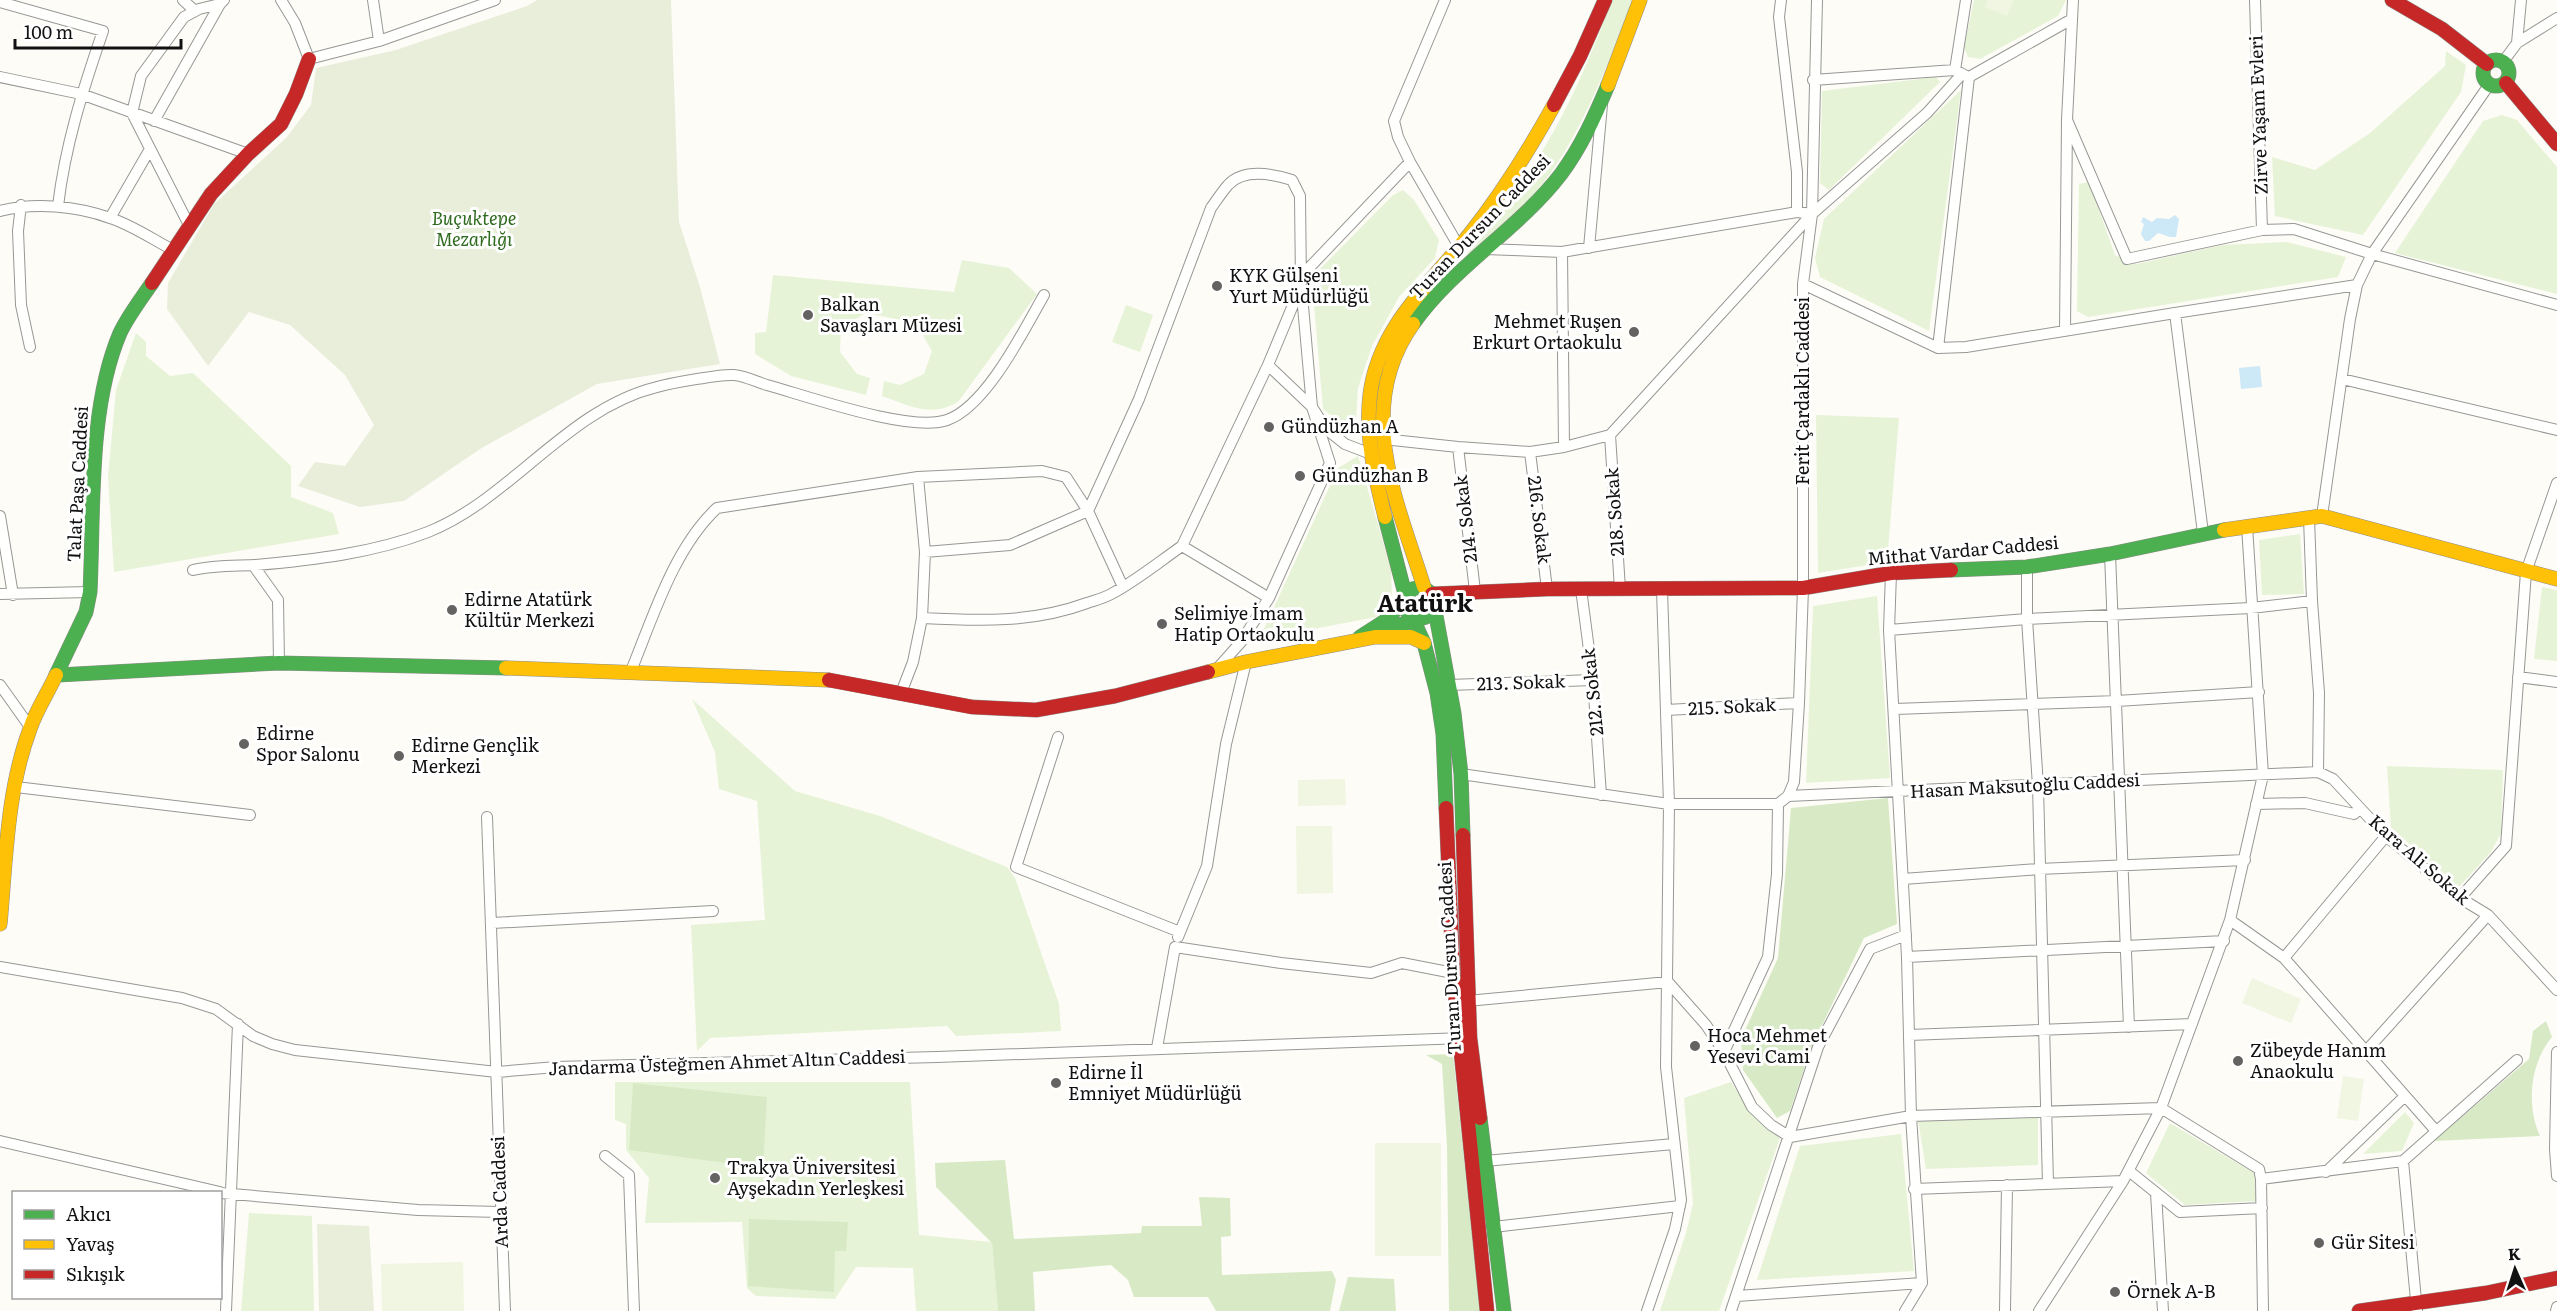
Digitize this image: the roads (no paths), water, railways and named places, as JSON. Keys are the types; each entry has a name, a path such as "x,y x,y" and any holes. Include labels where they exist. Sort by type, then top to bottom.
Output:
{"main road":[{"path":"1413,619 1405,609 1405,594 1371,454 1370,395 1375,366 1385,341 1404,308 1483,216 1555,106 1590,38 1605,0"},
{"name":"Turan Dursun Caddesi","path":"1487,1311 1465,1038 1467,1001 1461,774 1449,686 1430,595 1389,479 1383,439 1386,379 1395,351 1428,304 1527,211 1562,172 1603,93 1640,0"},
{"path":"2392,0 2442,29 2487,64"},
{"name":"Talat Paşa Caddesi","path":"0,924 10,795 30,727 81,627 90,592 97,429 104,383 121,332 189,225 212,194 248,154 281,124 309,59"},
{"path":"2494,60 2503,62 2509,69 2506,83 2498,87 2489,85 2483,75 2487,64 2494,60"},
{"path":"2506,83 2557,144"},
{"name":"Mithat Vardar Caddesi","path":"1430,595 1547,589 1803,588 1891,573 2027,567 2110,554 2203,533 2316,517 2557,579"},
{"path":"1413,588 1430,595 1426,616 1359,639 1389,618 1405,594 1413,588"},
{"name":"Turan Dursun Caddesi","path":"1413,619 1424,643 1437,693 1443,734 1454,973 1485,1161 1504,1311"},
{"path":"58,675 279,663 631,671 816,678 972,708 1036,710 1116,696 1246,662 1359,639 1390,636 1411,637 1424,643"},
{"path":"2359,1311 2418,1307 2557,1278"}],"street":[{"path":"183,0 195,11"},
{"path":"281,0 295,23 309,59 379,40 475,4 495,0"},
{"path":"374,0 379,40"},
{"path":"1445,0 1394,121 1398,137 1410,162 1458,245"},
{"path":"1781,0 1779,17 1797,172 1797,212"},
{"name":"Ferit Çardaklı Caddesi","path":"1788,796 1794,782 1799,703 1803,588 1803,284 1812,214 1813,80 1817,0"},
{"path":"1938,348 1962,74 1966,0"},
{"path":"2065,330 2067,120 2073,0"},
{"name":"Zirve Yaşam Evleri","path":"2255,0 2262,230"},
{"path":"2517,43 2521,0"},
{"path":"0,2 103,32 81,94 63,165 58,206"},
{"path":"189,225 132,113 141,76 184,17 222,2"},
{"path":"154,121 222,2"},
{"path":"2503,62 2517,43 2557,18"},
{"path":"1383,439 1530,452 1564,447 1610,435 1812,214 1927,113 1962,74 2072,19"},
{"path":"1813,80 1962,74"},
{"path":"0,77 81,94 248,154"},
{"path":"2263,776 2318,772 2319,693 2312,601 2316,517 2357,285 2373,254 2489,85"},
{"path":"1589,248 1603,93"},
{"path":"2067,120 2127,259 2262,230 2294,228 2373,254 2557,305"},
{"path":"110,218 150,149"},
{"path":"922,618 977,621 1033,618 1070,609 1112,594 1182,546 1268,365 1308,269 1410,162"},
{"path":"925,552 1010,545 1088,511 1139,399 1211,208 1230,183 1248,175 1274,174 1292,180 1300,196 1301,284 1312,407 1330,464 1269,598 1241,642 1215,670"},
{"path":"21,205 18,231 21,305 30,347"},
{"path":"0,211 21,205 58,206 110,218 173,250"},
{"path":"1485,249 1562,252 1797,212 1812,214"},
{"path":"1562,252 1564,447"},
{"path":"1803,284 1938,348 1966,347 2357,285"},
{"path":"193,570 229,564 253,565 339,555 427,532 460,516 567,434 617,401 657,387 734,375 886,418 922,423 946,421 959,414 986,390 1044,295"},
{"path":"2175,313 2203,533"},
{"path":"1268,365 1312,407 1326,429 1345,444 1371,454"},
{"path":"2342,379 2557,430"},
{"name":"218. Sokak","path":"1610,435 1620,589"},
{"name":"214. Sokak","path":"1458,447 1475,591"},
{"name":"216. Sokak","path":"1530,452 1547,589"},
{"path":"631,671 664,587 701,522 717,508 918,477 1042,471 1053,473 1066,477 1088,511 1123,587"},
{"path":"901,693 913,662 922,618 925,552 918,477"},
{"path":"2460,898 2506,846 2526,572 2557,483"},
{"path":"0,516 13,595"},
{"path":"2040,1311 2126,1176 2161,1108 2230,920 2263,776 2247,526"},
{"path":"1182,546 1269,598"},
{"path":"2110,554 2129,1027"},
{"path":"253,565 278,600 279,663"},
{"path":"2027,567 2027,619 2038,786 2048,1184"},
{"path":"1891,573 1889,630 1907,957 1914,1189 1922,1283 1905,1311"},
{"name":"212. Sokak","path":"1581,589 1593,680 1601,795"},
{"path":"1647,1311 1675,1228 1681,1200 1666,1066 1669,804 1662,590"},
{"path":"0,594 90,592"},
{"path":"1889,630 2027,619 2251,608 2312,601"},
{"path":"1157,1048 1175,946 1207,866 1227,744 1246,662"},
{"path":"2518,677 2557,682"},
{"name":"213. Sokak","path":"1449,686 1593,680"},
{"path":"0,685 30,727"},
{"path":"1895,709 2117,701 2259,692"},
{"name":"215. Sokak","path":"1666,710 1799,703"},
{"path":"1058,737 1016,867 1180,932"},
{"name":"Kara Ali Sokak","path":"2318,772 2333,779 2386,836 2460,898 2488,915 2557,990"},
{"path":"1461,774 1669,804 1778,804 1788,796"},
{"name":"Hasan Maksutoğlu Caddesi","path":"1788,796 2263,776"},
{"path":"10,795 250,815"},
{"path":"2256,804 2305,803 2354,814 2361,808"},
{"path":"1724,1052 1768,957 1777,874 1778,804"},
{"name":"Arda Caddesi","path":"487,816 505,1311"},
{"path":"2284,958 2386,836"},
{"path":"1903,879 2039,869 2244,860"},
{"path":"492,923 713,911"},
{"path":"2367,1050 2488,915"},
{"path":"2230,920 2284,958 2436,1131"},
{"path":"1731,1311 1818,1047 1870,949 1906,935"},
{"path":"1907,957 2224,941"},
{"path":"1175,946 1281,963 1371,973 1402,963 1454,973"},
{"name":"Jandarma Üsteğmen Ahmet Altın Caddesi","path":"0,967 183,998 216,1009 253,1036 295,1050 497,1072 556,1067 1465,1038"},
{"path":"1467,1001 1668,982"},
{"path":"1668,982 1706,1024 1724,1052 1752,1107 1771,1125 1790,1137 1911,1116 2161,1108 2259,1169 2262,1208 2263,1311"},
{"path":"226,1311 233,1196 238,1024"},
{"path":"1909,1035 2192,1024"},
{"path":"2557,1052 2555,1149 2557,1176"},
{"path":"2261,1179 2403,1161 2517,1060"},
{"path":"2326,1172 2405,1096"},
{"path":"0,1141 212,1191"},
{"path":"1485,1161 1674,1144"},
{"path":"605,1156 629,1175 634,1311"},
{"path":"2403,1161 2418,1307"},
{"path":"1914,1189 2048,1184 2126,1176 2156,1193 2180,1212 2262,1208"},
{"path":"2005,1311 2007,1185"},
{"path":"222,1193 418,1210 500,1212"},
{"path":"2156,1193 2163,1311"},
{"path":"1493,1227 1680,1206"},
{"path":"1737,1296 1922,1283"},
{"path":"2556,1311 2557,1307"}],"water":[{"path":"2175,215 2179,219 2176,237 2158,233 2149,241 2145,241 2141,234 2144,224 2141,222 2143,217 2152,222 2157,218 2169,219"},
{"path":"2260,366 2262,387 2241,389 2239,368"}],"place":[{"name":"KYK Gülşeni Yurt Müdürlüğü","path":"1217,286"},
{"name":"Balkan Savaşları Müzesi","path":"808,315"},
{"name":"Mehmet Ruşen Erkurt Ortaokulu","path":"1634,332"},
{"name":"Gündüzhan A","path":"1269,427"},
{"name":"Gündüzhan B","path":"1300,476"},
{"name":"Edirne Atatürk Kültür Merkezi","path":"452,610"},
{"name":"Selimiye İmam Hatip Ortaokulu","path":"1162,624"},
{"name":"Edirne Spor Salonu","path":"244,744"},
{"name":"Edirne Gençlik Merkezi","path":"399,756"},
{"name":"Hoca Mehmet Yesevi Cami","path":"1695,1046"},
{"name":"Zübeyde Hanım Anaokulu","path":"2238,1061"},
{"name":"Edirne İl Emniyet Müdürlüğü","path":"1056,1083"},
{"name":"Trakya Üniversitesi Ayşekadın Yerleşkesi","path":"715,1178"},
{"name":"Gür Sitesi","path":"2319,1243"},
{"name":"Örnek A-B","path":"2115,1292"}],"district":[{"name":"Atatürk","path":"1425,604"}],"park label":[{"name":"Buçuktepe Mezarlığı","path":"474,229"}]}
